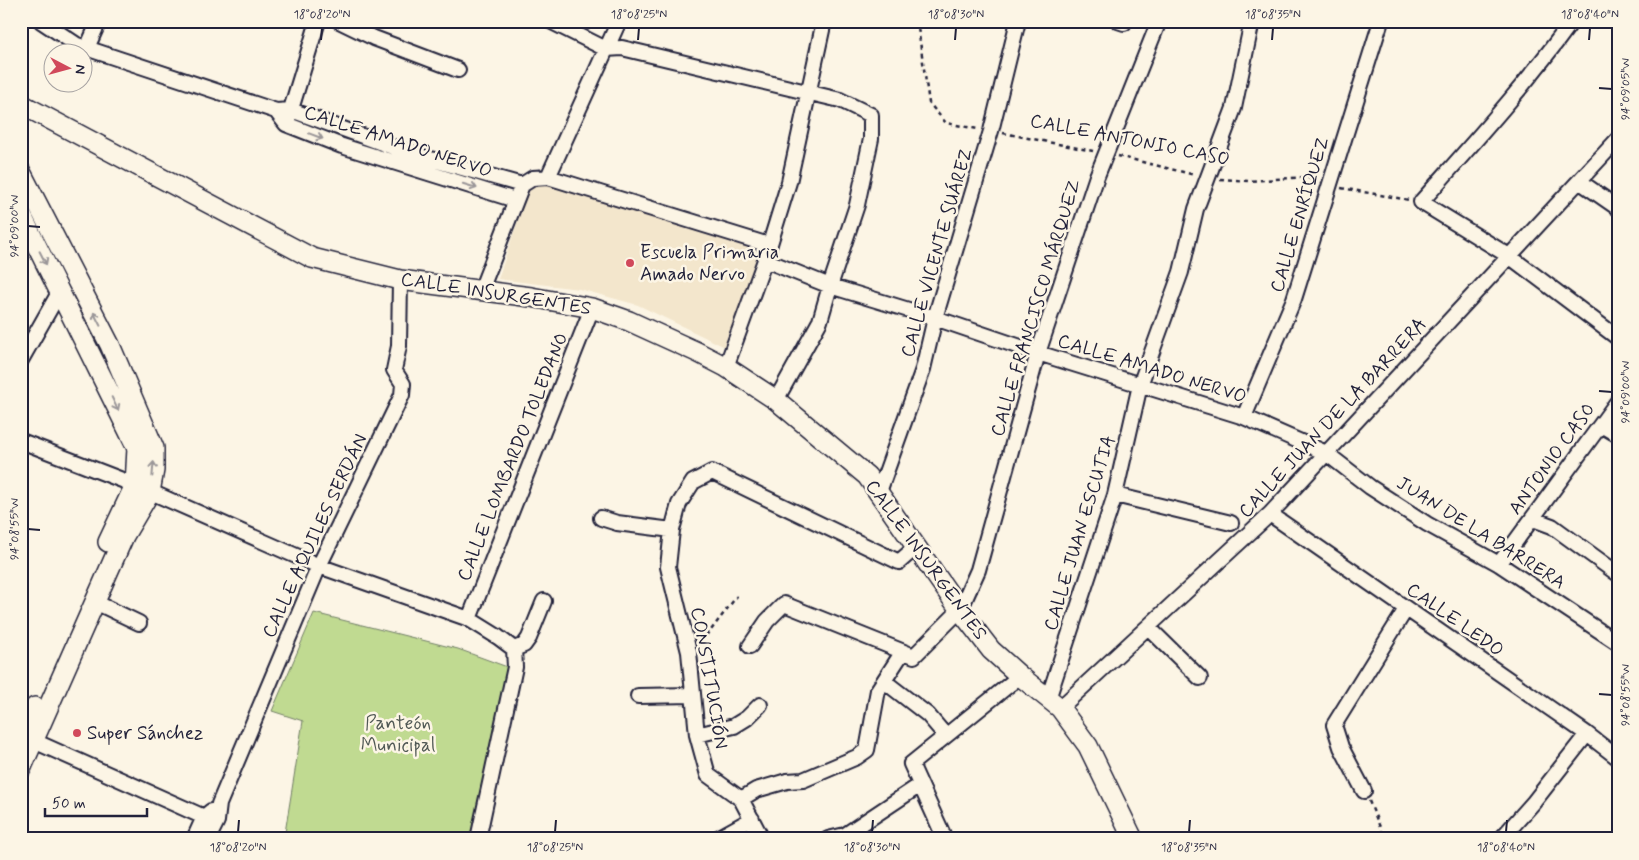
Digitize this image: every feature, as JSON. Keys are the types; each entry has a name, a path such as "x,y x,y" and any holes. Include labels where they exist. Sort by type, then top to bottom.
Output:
{"main road":[{"name":"CALLE INSURGENTES","path":"21,104 312,258 400,280 531,297 592,308 629,321 726,367 776,400 867,476 960,610 991,650 1054,703 1088,746 1133,839"},
{"path":"21,172 110,345 154,448 154,470 142,488 25,737 21,769"},
{"path":"21,214 137,448 142,488 124,536 95,602 25,737"}],"street":[{"name":"CALLE AMADO NERVO","path":"41,21 72,42"},
{"path":"90,42 99,21"},
{"path":"286,124 318,21"},
{"path":"339,21 374,38 458,70"},
{"path":"550,21 606,49 622,48 840,100 871,115 871,139 857,205 820,321 776,400"},
{"path":"548,177 619,21"},
{"path":"726,367 765,260 789,182 824,21"},
{"name":"CALLE VICENTE SUÁREZ","path":"879,492 923,369 935,318 991,131 1018,21"},
{"name":"CALLE FRANCISCO MÁRQUEZ","path":"960,610 978,570 1038,353 1097,176 1159,21"},
{"name":"CALLE JUAN ESCUTIA","path":"1054,703 1115,495 1140,385 1181,272 1196,209 1234,108 1252,21"},
{"name":"CALLE ENRÍQUEZ","path":"1244,416 1294,299 1381,21"},
{"path":"1572,21 1538,66 1478,138 1421,202 1509,256 1618,338"},
{"name":"CALLE AMADO NERVO","path":"92,50 276,111 291,110 397,156 515,200"},
{"name":"CALLE AMADO NERVO","path":"276,111 286,124 342,146 397,156 522,184"},
{"name":"CALLE JUAN DE LA BARRERA","path":"1054,703 1148,627 1270,514 1618,138"},
{"path":"481,290 522,184 533,178 548,177 769,245"},
{"path":"1579,181 1618,208"},
{"name":"CALLE AMADO NERVO","path":"765,260 830,286 935,318 1038,353 1244,416 1326,453"},
{"name":"CALLE AQUILES SERDÁN","path":"194,839 219,804 319,566 402,395 403,384 394,370 399,346 400,280"},
{"path":"21,360 60,291"},
{"name":"CALLE LOMBARDO TOLEDANO","path":"469,619 592,308"},
{"name":"ANTONIO CASO","path":"1499,564 1618,401"},
{"path":"1601,425 1618,434"},
{"path":"21,441 142,488 319,566 469,619 514,649 515,667 478,839"},
{"name":"JUAN DE LA BARRERA","path":"1326,453 1370,487 1427,524 1499,564 1618,643"},
{"name":"CONSTITUCIÓN","path":"741,799 708,774 697,735 689,652 668,566 672,530 679,504 693,482 712,472 899,562 916,547"},
{"path":"1115,495 1231,523"},
{"name":"CALLE LEDO","path":"1270,514 1587,734 1618,758"},
{"path":"601,518 617,523 672,530"},
{"path":"1533,519 1552,526 1618,574"},
{"path":"514,649 524,645 529,638 544,601"},
{"path":"95,602 139,623"},
{"path":"750,646 767,621 784,604 902,653 914,656 960,610"},
{"path":"1364,791 1341,747 1334,725 1406,609"},
{"path":"1148,627 1200,678"},
{"path":"762,839 741,799 756,790 787,781 803,780 857,757 867,750 878,690 902,653"},
{"path":"945,839 911,764 1020,676"},
{"path":"884,681 928,715 945,735"},
{"path":"638,696 693,695"},
{"path":"697,735 734,726 760,705"},
{"path":"1501,839 1533,803 1587,734"},
{"path":"25,737 210,819"},
{"path":"828,839 845,835 920,785"},
{"name":"CALLE AQUILES SERDÁN","path":"208,839 210,819"},
{"path":"716,839 752,819"}],"path":[{"name":"CALLE ANTONIO CASO","path":"917,21 929,103 946,123 1106,153 1208,178 1249,181 1306,177 1329,186 1421,202"},
{"path":"689,652 711,630 737,596"},
{"path":"1364,791 1385,839"}],"shaded area":[{"name":"Escuela Primaria Amado Nervo","path":"544,183 761,247 725,347 638,305 579,289 498,279 529,188"}],"green space":[{"name":"Panteón Municipal","path":"314,613 458,649 510,668 472,839 284,839 303,721 272,711"}],"place":[{"name":"Escuela Primaria Amado Nervo","path":"630,263"},
{"name":"Super Sánchez","path":"77,733"}]}
